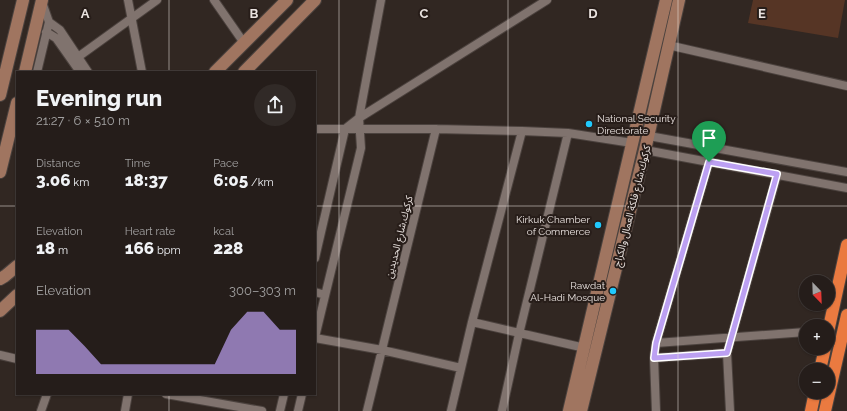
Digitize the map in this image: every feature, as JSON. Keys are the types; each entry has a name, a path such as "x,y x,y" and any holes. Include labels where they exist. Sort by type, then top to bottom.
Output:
{"highway":[{"path":"831,319 845,265 847,246"},
{"path":"825,411 847,315"},
{"path":"811,411 814,399"}],"main road":[{"path":"0,95 23,0"},
{"path":"216,71 287,0"},
{"path":"245,71 315,0"},
{"name":"كركوك,شارع فلكة العمال والكراج","path":"569,411 666,0"},
{"name":"كركوك,شارع فلكة العمال والكراج","path":"582,411 646,150 679,0"},
{"path":"25,71 42,1"},
{"path":"277,10 279,21 283,24 291,24"},
{"path":"0,172 16,107"},
{"path":"0,279 16,267"},
{"path":"0,311 16,296"}],"street":[{"path":"128,0 130,19 142,71"},
{"path":"78,57 158,0"},
{"path":"214,0 244,43"},
{"path":"316,334 361,148 359,118 381,0"},
{"path":"316,248 317,237 345,129 359,118 547,0"},
{"path":"37,71 49,22 42,1"},
{"path":"49,22 60,30 87,71"},
{"path":"46,32 56,38 79,71"},
{"path":"668,45 847,86"},
{"path":"316,129 436,129 568,133 632,143"},
{"name":"كركوك,شارع الحديدين","path":"367,411 436,129"},
{"path":"451,411 472,322 522,131"},
{"path":"502,411 519,334 568,133"},
{"path":"649,136 847,172"},
{"path":"646,150 847,188"},
{"path":"656,411 654,358 656,343 709,162"},
{"path":"730,411 727,353 777,174"},
{"path":"316,292 325,295"},
{"path":"472,322 585,348"},
{"path":"656,343 799,333"},
{"path":"316,338 382,350 461,368"},
{"path":"654,358 727,353"},
{"path":"0,355 16,359"},
{"path":"41,411 47,395"},
{"path":"125,411 128,395"},
{"path":"172,395 262,411"},
{"path":"280,411 284,395"},
{"path":"298,411 302,395"},
{"path":"585,395 587,411"}],"shaded area":[{"path":"753,0 845,0 838,38 748,23"}],"place":[{"name":"National Security Directorate","path":"589,124"},
{"name":"Kirkuk Chamber of Commerce","path":"598,225"},
{"name":"Rawdat Al-Hadi Mosque","path":"613,291"}],"route":[{"path":"709,162 777,174 727,353 654,358 656,343 709,162"}]}
